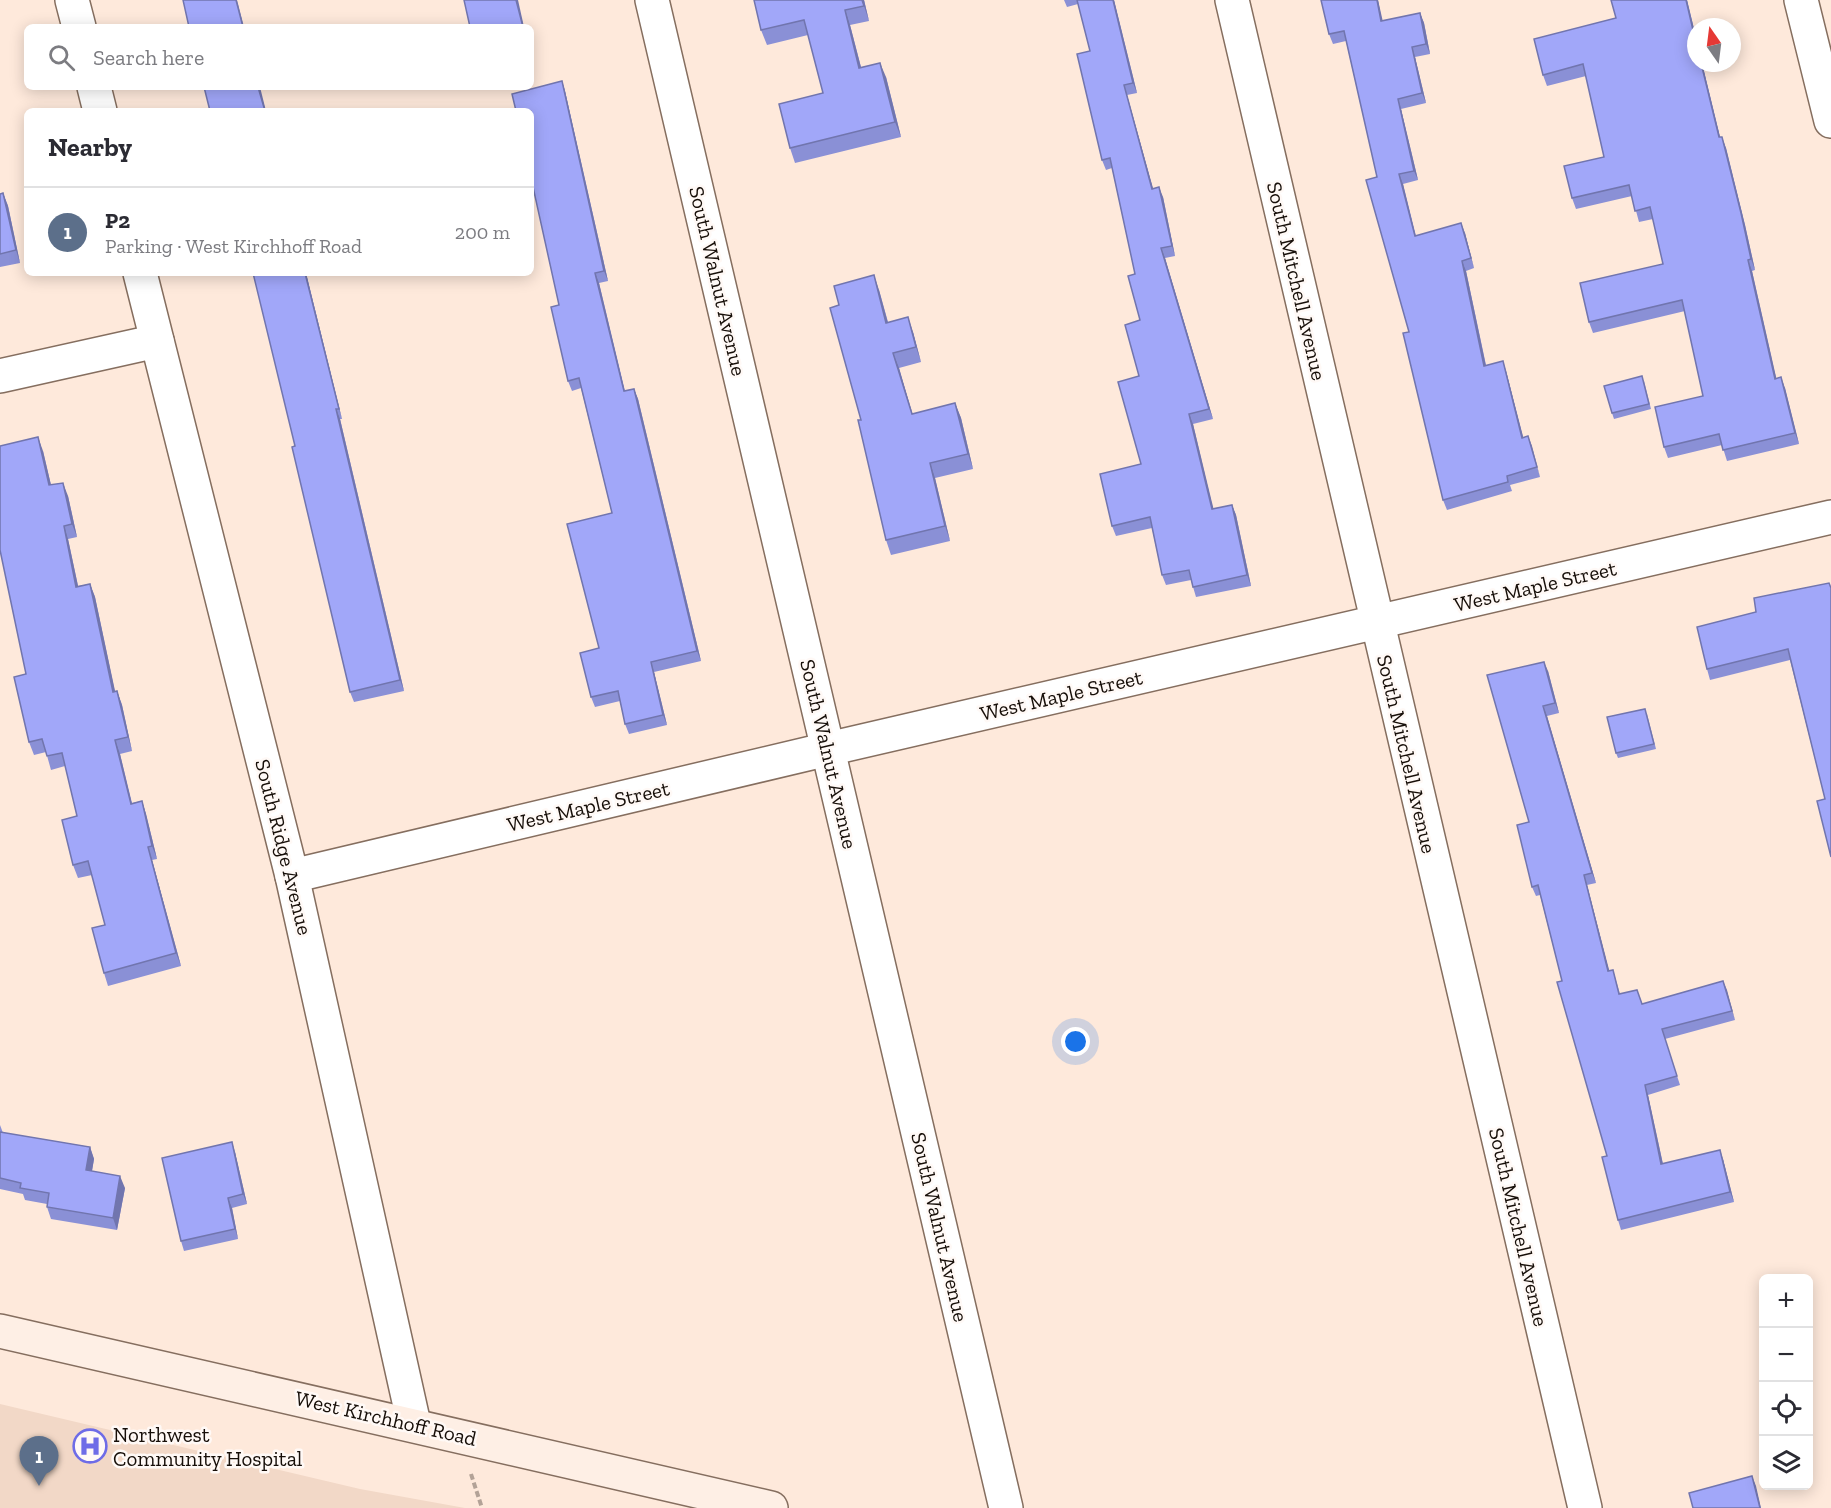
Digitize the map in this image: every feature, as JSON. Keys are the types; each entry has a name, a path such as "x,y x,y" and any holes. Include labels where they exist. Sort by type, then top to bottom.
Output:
{"main road":[{"name":"West Kirchhoff Road","path":"0,1331 414,1424 771,1508"}],"street":[{"path":"72,0 78,24"},
{"name":"South Walnut Avenue","path":"652,0 1006,1508"},
{"name":"South Mitchell Avenue","path":"1232,0 1585,1508"},
{"path":"1801,0 1831,122"},
{"path":"95,90 99,108"},
{"name":"South Ridge Avenue","path":"141,276 292,876 414,1424"},
{"path":"0,376 157,341"},
{"name":"West Maple Street","path":"292,876 828,749 1831,517"}],"shaded area":[{"name":"Northwest Community Hospital","path":"0,1404 360,1489 465,1508 0,1508"}],"building":[{"path":"183,0 236,0 242,24 188,24"},
{"path":"464,0 516,0 522,24 469,24"},
{"path":"754,0 862,0 864,6 845,10 859,68 880,63 895,122 790,148 779,104 823,93 804,20 761,30"},
{"path":"1077,0 1113,0 1133,83 1124,85 1152,189 1159,187 1172,246 1161,248 1209,409 1189,414 1212,509 1232,505 1247,575 1193,587 1189,570 1162,575 1150,517 1112,526 1100,474 1141,464 1118,382 1139,376 1125,325 1140,320 1128,276 1135,274 1110,158 1102,160 1077,54 1090,51"},
{"path":"1321,0 1377,0 1381,21 1420,13 1426,44 1412,47 1422,93 1398,99 1414,171 1399,174 1415,236 1461,223 1471,258 1462,261 1484,366 1503,361 1522,438 1528,436 1537,467 1507,476 1508,482 1443,500 1403,333 1409,332 1366,180 1377,177 1344,31 1329,34"},
{"path":"1611,0 1686,0 1690,18 1687,18 1687,72 1703,72 1741,213 1751,259 1748,260 1775,379 1781,377 1795,433 1723,450 1719,434 1664,447 1655,407 1703,396 1682,300 1589,322 1580,283 1663,264 1650,207 1635,211 1629,185 1572,198 1564,166 1604,157 1583,64 1543,75 1534,39 1616,18"},
{"path":"562,81 604,271 595,273 624,391 634,389 697,651 651,662 663,715 625,724 618,691 591,697 580,653 599,648 567,524 612,513 579,378 568,381 551,307 559,305 534,192 534,108 515,108 512,94"},
{"path":"205,90 259,90 264,108 209,108"},
{"path":"3,193 16,250 0,254 0,194"},
{"path":"874,275 886,323 908,317 916,347 893,353 912,414 955,403 968,454 930,463 945,526 886,540 858,420 861,420 830,308 839,305 834,286"},
{"path":"254,276 306,276 339,409 336,409 400,680 350,692 292,447 295,446"},
{"path":"1642,376 1649,404 1612,413 1604,386"},
{"path":"38,437 49,485 63,483 72,524 64,526 76,587 90,584 113,692 117,691 128,737 115,740 131,804 142,801 152,846 148,847 176,953 104,973 92,928 105,925 88,861 73,865 62,820 77,816 62,753 47,756 42,739 29,742 14,677 26,674 0,550 0,446"},
{"path":"1829,583 1831,588 1831,857 1817,801 1825,799 1788,649 1707,669 1697,627 1756,612 1754,598"},
{"path":"1544,662 1555,703 1543,706 1592,873 1584,875 1608,971 1613,970 1619,994 1637,990 1642,1004 1723,981 1732,1011 1662,1029 1677,1076 1645,1085 1661,1164 1720,1150 1730,1192 1618,1220 1602,1157 1607,1156 1557,982 1562,981 1538,885 1532,887 1517,825 1529,822 1487,675"},
{"path":"1645,709 1654,744 1616,753 1607,717"},
{"path":"0,1132 90,1147 86,1170 120,1176 113,1218 47,1207 49,1193 20,1188 21,1183 0,1178"},
{"path":"232,1142 243,1194 228,1198 235,1229 181,1241 162,1158"},
{"path":"1752,1476 1760,1508 1693,1508 1689,1493"}],"place":[{"name":"Northwest Community Hospital","path":"90,1446"},
{"name":"P2","path":"39,1486"}]}
